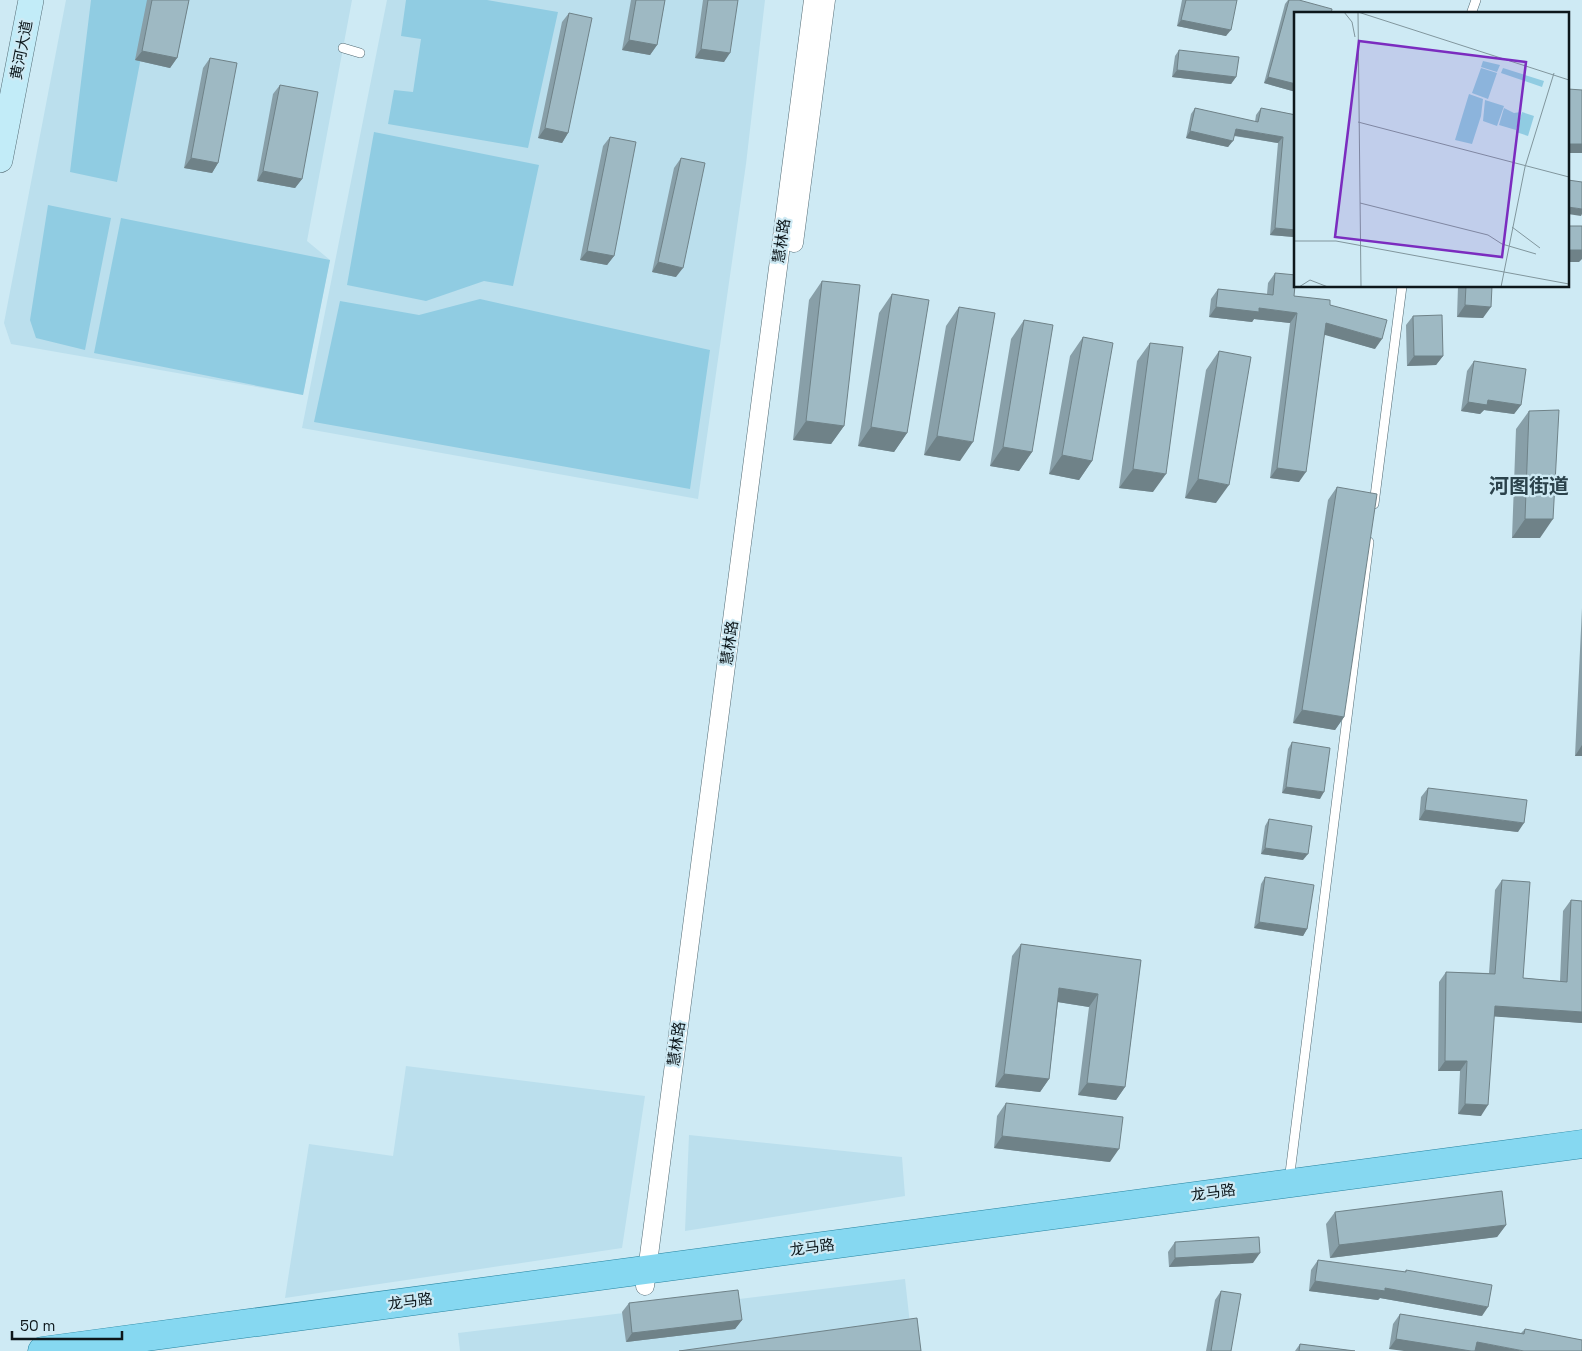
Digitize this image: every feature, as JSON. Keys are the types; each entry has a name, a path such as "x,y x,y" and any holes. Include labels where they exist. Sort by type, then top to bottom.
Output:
{"main road":[{"name":"黄河大道","path":"0,83 16,0"},
{"name":"黄河大道","path":"0,160 31,0"},
{"name":"龙马路","path":"168,1351 1289,1182 1582,1144"},
{"name":"龙马路","path":"42,1351 651,1277 1582,1158"}],"street":[{"name":"慧林路","path":"651,1277 813,0"},
{"name":"慧林路","path":"651,1277 826,0"}],"lane":[{"path":"1472,12 1476,0"},
{"path":"343,48 360,52"},
{"path":"1373,512 1402,288"},
{"path":"1289,1182 1371,532"}],"shaded area":[{"path":"66,0 352,0 307,241 330,260 303,395 11,344 4,323"},
{"path":"91,0 152,0 117,182 70,172"},
{"path":"387,0 765,0 746,164 698,499 302,428"},
{"path":"406,0 487,0 558,12 528,148 388,124 394,90 413,92 421,39 401,36"},
{"path":"374,132 539,165 513,286 484,281 426,301 347,285"},
{"path":"48,205 111,218 85,350 36,338 30,320"},
{"path":"121,218 330,260 303,395 94,353"},
{"path":"480,299 710,350 690,489 314,422 340,301 419,315"},
{"path":"406,1066 645,1096 622,1248 285,1298 309,1144 393,1156"},
{"path":"689,1135 902,1157 905,1196 685,1231"},
{"path":"905,1279 913,1351 460,1351 458,1333"}],"building":[{"path":"152,0 189,0 177,58 142,51"},
{"path":"636,0 665,0 657,45 629,40"},
{"path":"708,0 738,0 730,53 701,49"},
{"path":"1186,0 1237,0 1231,30 1181,20"},
{"path":"1289,0 1299,0 1332,9 1331,12 1294,12 1294,84 1268,77"},
{"path":"569,13 592,18 568,133 545,128"},
{"path":"1179,50 1239,57 1236,77 1177,70"},
{"path":"210,58 237,63 218,163 191,158"},
{"path":"280,85 318,92 302,179 263,171"},
{"path":"1570,89 1582,90 1582,144 1570,144"},
{"path":"1195,108 1258,122 1261,108 1294,115 1294,230 1275,228 1283,137 1236,129 1233,141 1190,131"},
{"path":"610,137 636,142 614,256 587,251"},
{"path":"681,158 705,163 683,268 658,262"},
{"path":"1570,180 1582,182 1582,209 1570,207"},
{"path":"1570,226 1582,226 1582,250 1570,250"},
{"path":"1275,273 1294,275 1294,296 1330,300 1330,305 1387,320 1382,339 1326,323 1306,472 1277,468 1297,313 1259,308 1259,312 1216,307 1218,289 1273,295"},
{"path":"822,281 860,285 844,426 806,421"},
{"path":"1466,288 1492,288 1491,307 1465,305"},
{"path":"892,294 929,300 907,433 871,427"},
{"path":"959,307 995,313 973,442 937,436"},
{"path":"1442,315 1443,356 1414,356 1413,316"},
{"path":"1024,320 1053,325 1032,452 1003,447"},
{"path":"1083,337 1113,343 1092,461 1062,455"},
{"path":"1150,343 1183,347 1166,474 1133,469"},
{"path":"1219,351 1251,357 1229,485 1198,479"},
{"path":"1474,361 1526,369 1521,405 1488,400 1487,405 1468,402"},
{"path":"1559,410 1553,519 1525,519 1529,411"},
{"path":"1337,487 1377,494 1344,717 1302,710"},
{"path":"1292,742 1330,748 1324,792 1286,787"},
{"path":"1428,788 1527,800 1524,823 1425,810"},
{"path":"1269,819 1312,826 1308,854 1265,848"},
{"path":"1265,877 1314,885 1307,929 1259,922"},
{"path":"1502,880 1530,882 1523,978 1567,982 1571,900 1582,901 1582,1012 1495,1006 1488,1105 1465,1104 1467,1061 1445,1061 1446,972 1495,974"},
{"path":"1021,944 1141,960 1125,1087 1087,1083 1098,994 1059,988 1049,1079 1004,1074"},
{"path":"1006,1103 1123,1117 1119,1149 1002,1136"},
{"path":"1502,1191 1506,1225 1339,1245 1335,1212"},
{"path":"1259,1237 1260,1253 1175,1258 1175,1242"},
{"path":"1318,1260 1406,1272 1406,1270 1492,1285 1488,1307 1385,1288 1385,1291 1315,1281"},
{"path":"738,1290 742,1320 632,1333 629,1303"},
{"path":"1221,1291 1241,1294 1231,1351 1211,1351"},
{"path":"1400,1314 1524,1334 1525,1329 1582,1340 1582,1351 1524,1351 1477,1342 1475,1351 1471,1351 1396,1339"},
{"path":"917,1318 921,1351 679,1351"},
{"path":"1300,1344 1355,1351 1299,1351"}],"district":[{"name":"河图街道","path":"1529,486"}]}
